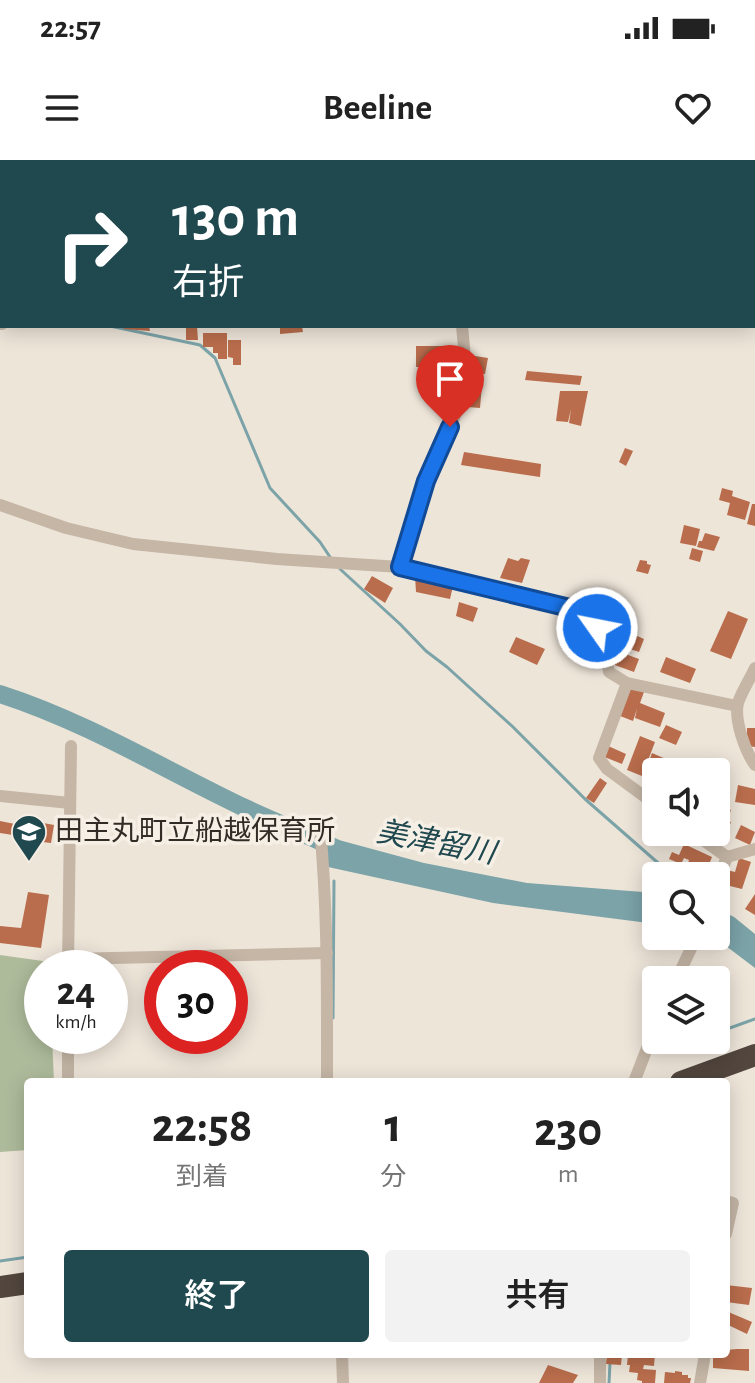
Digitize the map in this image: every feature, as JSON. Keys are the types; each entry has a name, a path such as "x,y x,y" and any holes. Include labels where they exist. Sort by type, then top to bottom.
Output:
{"highway":[{"path":"692,1078 755,1055"},
{"path":"0,1287 24,1284"}],"street":[{"path":"400,567 426,481 467,379 462,328"},
{"path":"0,505 66,528 133,544 277,559 400,567 578,610 597,628 609,672 627,683 737,706"},
{"path":"755,668 737,706 741,738 755,765"},
{"path":"627,683 599,758 607,769 642,795"},
{"path":"68,950 71,746"},
{"path":"0,796 70,803"},
{"path":"320,828 327,953 327,1078"},
{"path":"712,846 727,857"},
{"path":"727,857 755,849"},
{"path":"725,862 727,857"},
{"path":"128,961 327,953"},
{"path":"68,1054 68,1078"},
{"path":"636,1078 645,1054"},
{"path":"342,1358 343,1383"},
{"path":"600,1358 600,1383"},
{"path":"700,1383 704,1358"}],"green space":[{"path":"0,955 24,958 24,1054 53,1054 54,1078 24,1078 24,1150 0,1152"}],"water":[{"path":"324,836 424,863 527,883 642,892 642,922 493,903 328,867"},
{"path":"730,915 755,934 755,968 730,949"}],"building":[{"path":"149,328 150,331 124,329"},
{"path":"186,328 197,328 198,340 186,340"},
{"path":"280,328 302,328 303,332 280,334"},
{"path":"203,333 227,333 227,359 218,359 213,347 203,347"},
{"path":"228,340 241,340 241,365 233,365 233,358 228,357"},
{"path":"416,346 443,346 444,366 416,367"},
{"path":"475,356 488,358 485,374 473,372"},
{"path":"527,371 582,376 580,385 525,380"},
{"path":"470,385 482,385 480,408 468,407"},
{"path":"560,391 588,391 581,426 569,423 571,409 568,422 556,421"},
{"path":"625,448 633,451 626,466 619,462"},
{"path":"464,452 541,464 540,477 461,465"},
{"path":"722,488 733,491 732,496 750,502 745,520 727,515 730,503 719,500"},
{"path":"752,504 755,504 755,526 747,524"},
{"path":"684,525 700,529 696,546 680,543"},
{"path":"705,533 720,537 714,551 697,547"},
{"path":"692,548 703,551 700,562 689,559"},
{"path":"508,558 530,560 522,583 500,578"},
{"path":"640,560 651,565 648,574 636,571"},
{"path":"372,576 393,588 385,603 364,589"},
{"path":"415,576 453,586 450,599 416,592"},
{"path":"459,602 478,608 473,622 456,616"},
{"path":"728,611 748,619 731,659 710,651"},
{"path":"619,632 621,650 610,651 608,634"},
{"path":"635,635 644,639 639,652 630,649"},
{"path":"516,637 545,649 537,665 509,652"},
{"path":"617,651 639,659 634,672 612,664"},
{"path":"666,657 696,669 690,683 660,672"},
{"path":"626,686 644,692 640,703 665,713 660,727 635,718 637,709 633,721 615,714"},
{"path":"666,725 682,732 676,745 659,738"},
{"path":"747,728 755,728 755,747 747,746"},
{"path":"640,736 655,742 649,758 642,758 642,776 627,770"},
{"path":"606,745 626,754 622,764 602,756"},
{"path":"600,778 607,783 594,803 586,798"},
{"path":"738,785 755,789 755,805 735,802"},
{"path":"19,817 36,821 32,839 15,836"},
{"path":"0,821 15,824 13,835 0,833"},
{"path":"38,822 54,825 51,843 34,841"},
{"path":"741,825 755,832 750,845 735,838"},
{"path":"683,846 688,846 712,857 710,862 688,862 684,858 682,862 676,862 669,859 672,852 679,855"},
{"path":"739,858 751,862 742,889 730,886 730,871 735,872"},
{"path":"28,892 49,895 41,948 0,943 0,926 21,928"},
{"path":"755,894 755,915 745,909"},
{"path":"730,1285 752,1288 749,1305 730,1303"},
{"path":"730,1313 752,1322 747,1334 730,1326"},
{"path":"749,1349 749,1371 713,1368 713,1358 730,1358 730,1350"},
{"path":"607,1358 622,1358 621,1365 606,1364"},
{"path":"628,1358 655,1358 654,1366 644,1365 643,1369 656,1370 655,1383 637,1380 638,1373 629,1372 630,1365 627,1365"},
{"path":"548,1365 578,1375 573,1383 539,1383"},
{"path":"665,1372 688,1375 690,1383 664,1383"}],"waterway":[{"path":"119,328 200,345 215,358 270,488 330,557"},
{"path":"340,569 426,651 512,726 585,799 657,862"},
{"name":"美津留川","path":"0,694 94,732 245,808 335,848"},
{"path":"333,1018 334,881"},
{"path":"730,1028 755,1019"},
{"path":"0,1261 24,1258"},
{"path":"609,1383 610,1363"}],"place":[{"name":"田主丸町立船越保育所","path":"29,863"}],"route":[{"path":"450,427 426,481 400,567 578,610 597,628"}]}
